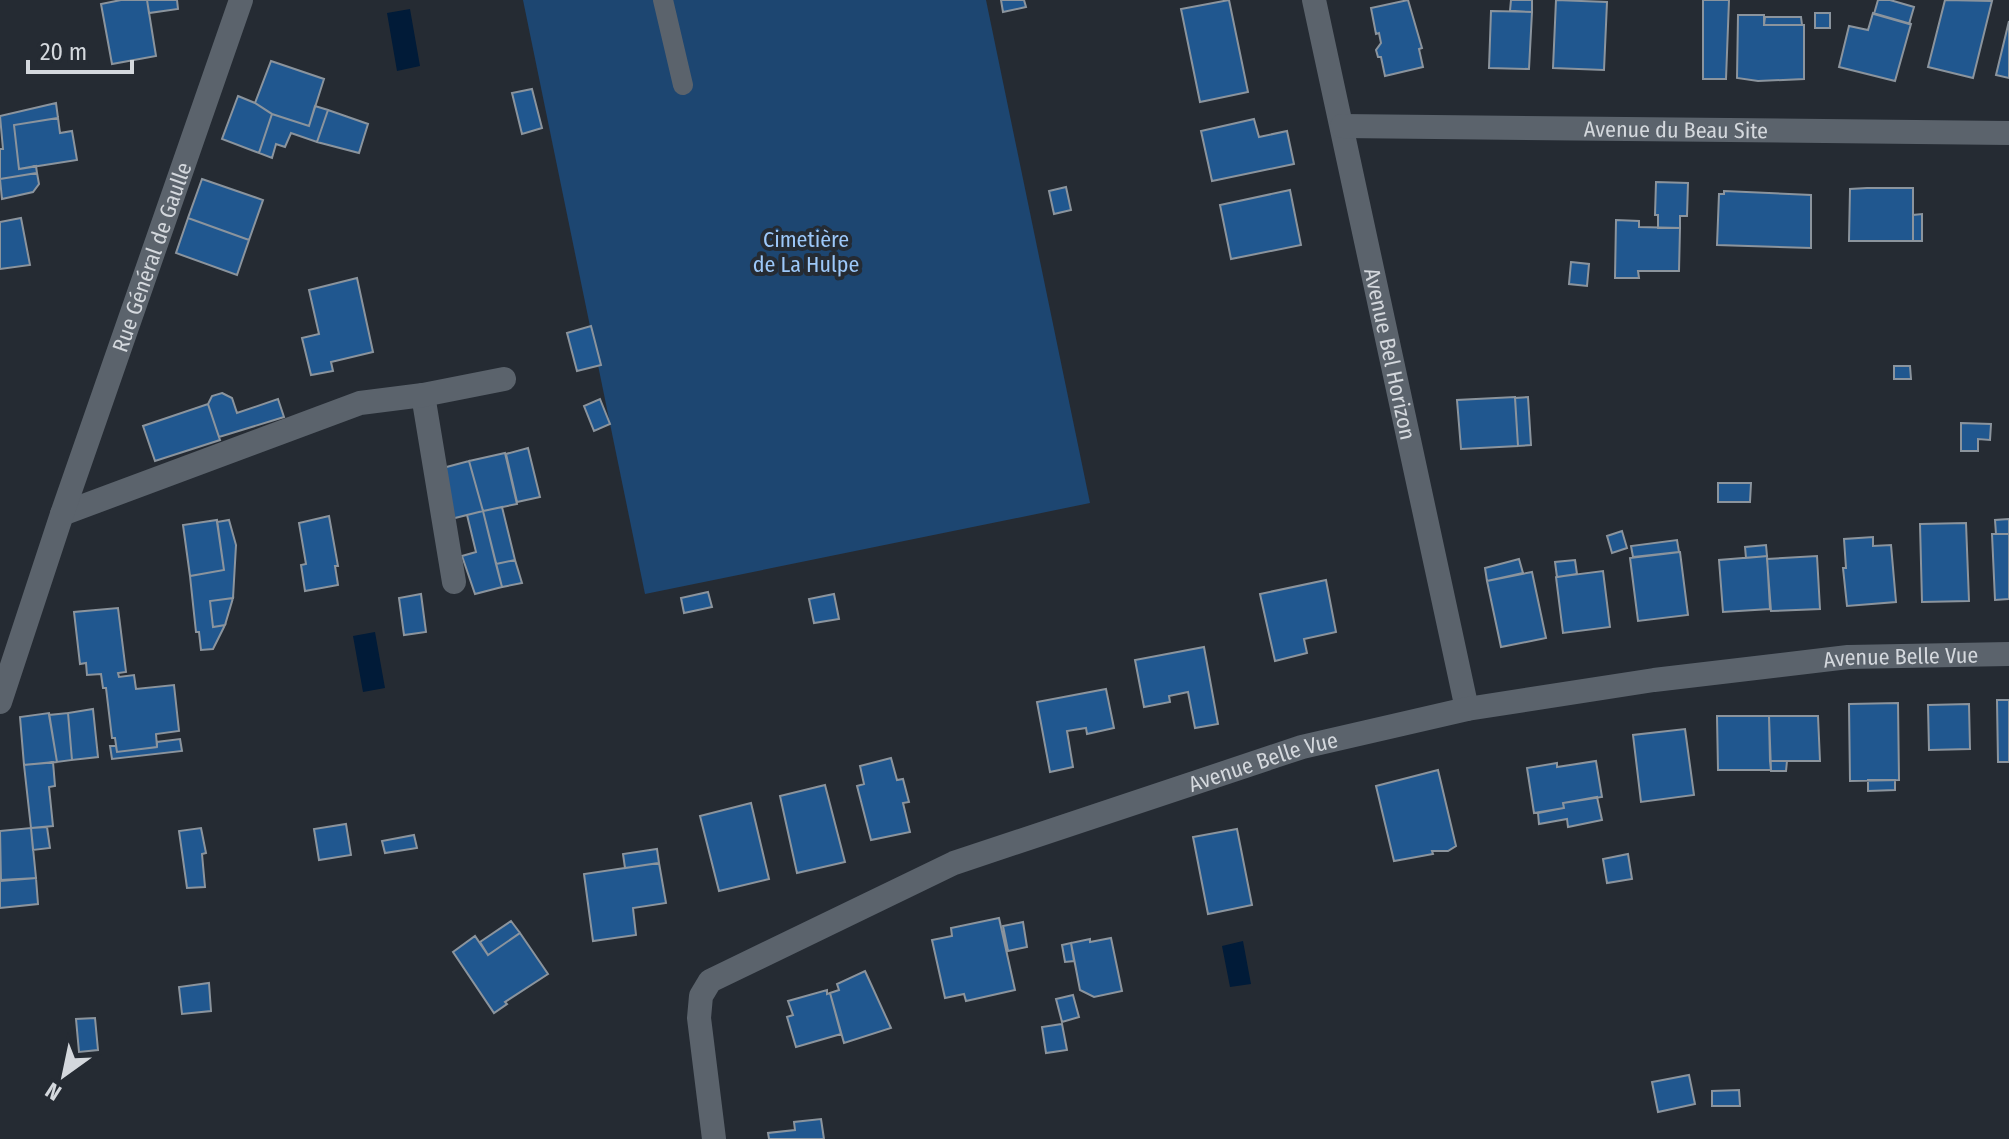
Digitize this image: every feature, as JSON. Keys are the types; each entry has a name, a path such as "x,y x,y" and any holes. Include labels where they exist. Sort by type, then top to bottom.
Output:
{"street":[{"name":"Rue Général de Gaulle","path":"0,702 62,514 241,0"},
{"name":"Avenue Bel Horizon","path":"1314,0 1467,709"},
{"name":"Avenue du Beau Site","path":"1342,126 2009,133"},
{"path":"62,514 360,403 423,395 504,379"},
{"path":"423,395 454,582"},
{"name":"Avenue Belle Vue","path":"714,1139 699,1018 701,996 710,981 954,863 1302,747 1467,709 1654,680 1848,657 2009,654"}],"lane":[{"path":"663,0 683,85"}],"green space":[{"name":"Cimetière de La Hulpe","path":"523,0 986,0 1090,503 645,594"}],"shaded area":[{"path":"410,9 420,66 397,71 387,13"},
{"path":"375,632 385,688 363,692 353,636"},
{"path":"1243,941 1251,984 1230,987 1222,946"}],"building":[{"path":"147,0 156,56 112,64 101,4"},
{"path":"147,0 177,0 178,9 149,13"},
{"path":"1001,0 1024,0 1026,7 1003,12"},
{"path":"1229,0 1248,92 1200,102 1181,9"},
{"path":"1408,0 1422,48 1419,49 1423,67 1385,76 1381,57 1378,57 1376,50 1381,43 1371,8"},
{"path":"1511,0 1532,0 1532,12 1510,11"},
{"path":"1556,0 1607,2 1604,70 1553,68"},
{"path":"1703,0 1729,0 1726,79 1703,79"},
{"path":"1878,0 1914,7 1909,24 1874,14"},
{"path":"1945,0 1992,1 1973,78 1928,67"},
{"path":"1491,11 1532,12 1529,69 1489,68"},
{"path":"1815,13 1830,13 1830,28 1815,28"},
{"path":"1873,13 1911,24 1895,81 1839,67 1849,26 1868,30"},
{"path":"1738,15 1764,15 1764,25 1804,25 1804,79 1758,81 1737,78"},
{"path":"1765,17 1801,17 1802,25 1764,25"},
{"path":"2009,21 2009,78 1996,75"},
{"path":"271,61 324,79 309,126 272,114 255,103"},
{"path":"532,89 542,128 522,134 512,93"},
{"path":"238,96 272,114 259,153 222,139"},
{"path":"56,103 58,118 14,125 19,169 36,166 37,173 0,179 0,149 3,149 0,116"},
{"path":"315,106 328,110 317,142 291,133 285,147 276,144 272,158 259,153 272,114 309,126"},
{"path":"328,110 368,124 359,153 317,142"},
{"path":"58,118 60,133 72,131 77,160 19,169 14,125"},
{"path":"1254,119 1259,137 1287,131 1294,164 1212,181 1201,131"},
{"path":"37,173 39,184 33,192 2,199 0,179"},
{"path":"202,179 263,200 249,240 188,218"},
{"path":"1656,182 1688,183 1687,216 1680,216 1680,228 1658,228 1658,215 1655,215"},
{"path":"1066,187 1071,210 1054,214 1049,191"},
{"path":"1913,188 1913,241 1849,241 1850,189"},
{"path":"1290,190 1301,245 1231,259 1220,205"},
{"path":"1724,191 1811,195 1811,248 1717,245 1719,194 1724,194"},
{"path":"1922,214 1922,241 1913,241 1913,215"},
{"path":"21,218 30,265 0,269 0,222"},
{"path":"188,218 249,240 237,275 176,253"},
{"path":"1616,220 1639,221 1639,227 1680,228 1679,271 1638,271 1639,278 1615,278"},
{"path":"1571,262 1589,264 1587,286 1569,284"},
{"path":"357,278 373,352 331,362 333,371 311,375 302,338 319,334 309,290"},
{"path":"591,326 601,365 577,371 567,333"},
{"path":"1894,366 1910,366 1911,379 1894,379"},
{"path":"222,393 232,398 237,413 278,399 284,417 219,437 208,404 212,396"},
{"path":"1515,397 1518,446 1461,449 1457,400"},
{"path":"1528,397 1531,445 1518,446 1515,398"},
{"path":"600,399 610,424 594,431 584,406"},
{"path":"208,404 220,440 155,461 143,426"},
{"path":"1961,423 1991,424 1990,440 1978,439 1978,451 1961,451"},
{"path":"528,448 540,497 517,502 506,454"},
{"path":"505,453 517,504 483,511 469,461"},
{"path":"469,461 483,511 451,519 439,469"},
{"path":"1718,483 1751,483 1750,502 1718,502"},
{"path":"502,507 515,560 496,564 483,511"},
{"path":"483,511 502,587 475,594 462,556 476,552 467,515"},
{"path":"329,516 338,566 335,566 338,585 305,591 301,565 306,564 299,523"},
{"path":"2009,519 2009,534 1996,534 1995,520"},
{"path":"217,520 224,570 190,576 183,525"},
{"path":"229,520 236,545 233,598 210,601 213,627 225,625 213,649 201,650 190,576 224,570 217,522"},
{"path":"1966,523 1969,601 1922,602 1920,524"},
{"path":"1622,531 1627,548 1612,553 1607,536"},
{"path":"1992,534 2009,534 2009,599 1995,600"},
{"path":"1873,537 1873,546 1891,545 1896,602 1847,606 1844,539"},
{"path":"1677,540 1679,552 1633,557 1631,546"},
{"path":"1766,545 1767,556 1746,558 1745,547"},
{"path":"1680,552 1688,615 1638,621 1630,558"},
{"path":"1767,556 1770,609 1723,612 1719,560"},
{"path":"1817,556 1820,609 1771,611 1767,559"},
{"path":"1519,559 1523,573 1487,581 1485,568"},
{"path":"515,560 522,583 502,587 496,564"},
{"path":"1575,560 1577,574 1557,577 1555,562"},
{"path":"1603,571 1610,627 1563,633 1556,577"},
{"path":"1532,572 1546,638 1501,647 1487,581"},
{"path":"1326,580 1336,632 1304,639 1307,653 1275,661 1260,594"},
{"path":"708,592 712,607 684,613 681,598"},
{"path":"421,594 426,632 404,635 399,598"},
{"path":"834,594 839,619 814,623 809,599"},
{"path":"233,598 225,625 213,627 210,601"},
{"path":"118,608 126,672 118,673 119,677 134,675 136,689 174,685 179,731 156,734 157,747 117,752 101,674 87,675 86,663 80,664 74,612"},
{"path":"1204,647 1218,724 1195,728 1188,692 1169,696 1170,702 1144,707 1135,660"},
{"path":"1106,689 1114,728 1087,734 1086,728 1067,731 1073,767 1050,772 1037,702"},
{"path":"1997,700 2009,700 2009,762 1998,762"},
{"path":"1898,703 1899,780 1850,781 1849,704"},
{"path":"1969,704 1970,749 1929,750 1928,705"},
{"path":"93,709 98,757 72,760 68,713"},
{"path":"49,713 57,762 24,765 20,717"},
{"path":"68,713 72,760 57,762 49,715"},
{"path":"1717,716 1769,716 1771,770 1718,770"},
{"path":"1769,716 1818,716 1820,761 1770,761"},
{"path":"1685,729 1694,795 1641,802 1633,735"},
{"path":"180,739 182,751 112,759 110,746 116,746 117,752 157,747 157,742"},
{"path":"891,758 897,780 903,779 909,802 903,803 910,832 871,840 857,786 864,784 860,766"},
{"path":"1596,761 1602,797 1563,803 1564,808 1534,813 1527,768"},
{"path":"1770,761 1787,761 1786,771 1771,771"},
{"path":"53,762 55,786 49,787 53,826 31,828 24,765"},
{"path":"1438,770 1456,846 1448,851 1432,851 1433,854 1394,861 1376,786"},
{"path":"1868,780 1895,780 1895,790 1868,791"},
{"path":"825,785 845,862 797,873 780,796"},
{"path":"1597,797 1602,820 1568,827 1567,819 1539,824 1538,813 1564,808 1563,803"},
{"path":"751,803 769,879 719,891 700,816"},
{"path":"346,824 351,855 319,860 314,829"},
{"path":"47,827 50,848 33,850 31,828"},
{"path":"31,828 36,878 1,881 0,831"},
{"path":"201,828 206,853 202,854 205,887 187,888 179,831"},
{"path":"1237,829 1252,905 1208,914 1193,837"},
{"path":"414,835 417,848 385,853 382,841"},
{"path":"657,849 659,863 625,868 623,854"},
{"path":"1628,854 1632,879 1607,883 1603,859"},
{"path":"659,863 666,903 633,908 636,935 593,941 584,874"},
{"path":"36,878 38,904 0,908 0,880"},
{"path":"999,918 1015,990 966,1001 964,994 945,998 932,940 952,936 951,928"},
{"path":"511,921 520,933 488,955 480,942"},
{"path":"1023,922 1027,947 1008,951 1003,926"},
{"path":"520,933 548,974 505,1002 507,1004 494,1013 453,952 475,936 488,955"},
{"path":"1111,938 1122,991 1094,997 1080,990 1071,943"},
{"path":"1071,943 1074,961 1065,962 1062,945"},
{"path":"865,971 891,1028 844,1043 830,993 839,990 837,984"},
{"path":"209,983 211,1011 182,1014 179,987"},
{"path":"827,990 841,1034 796,1047 787,1017 793,1015 788,1001"},
{"path":"1073,995 1079,1017 1062,1022 1056,999"},
{"path":"95,1018 98,1050 79,1052 76,1019"},
{"path":"1062,1024 1067,1050 1046,1053 1042,1027"},
{"path":"1689,1075 1695,1104 1658,1112 1652,1082"},
{"path":"1739,1090 1740,1106 1712,1106 1712,1091"},
{"path":"821,1119 824,1139 769,1139 768,1133 795,1130 794,1122"}]}
